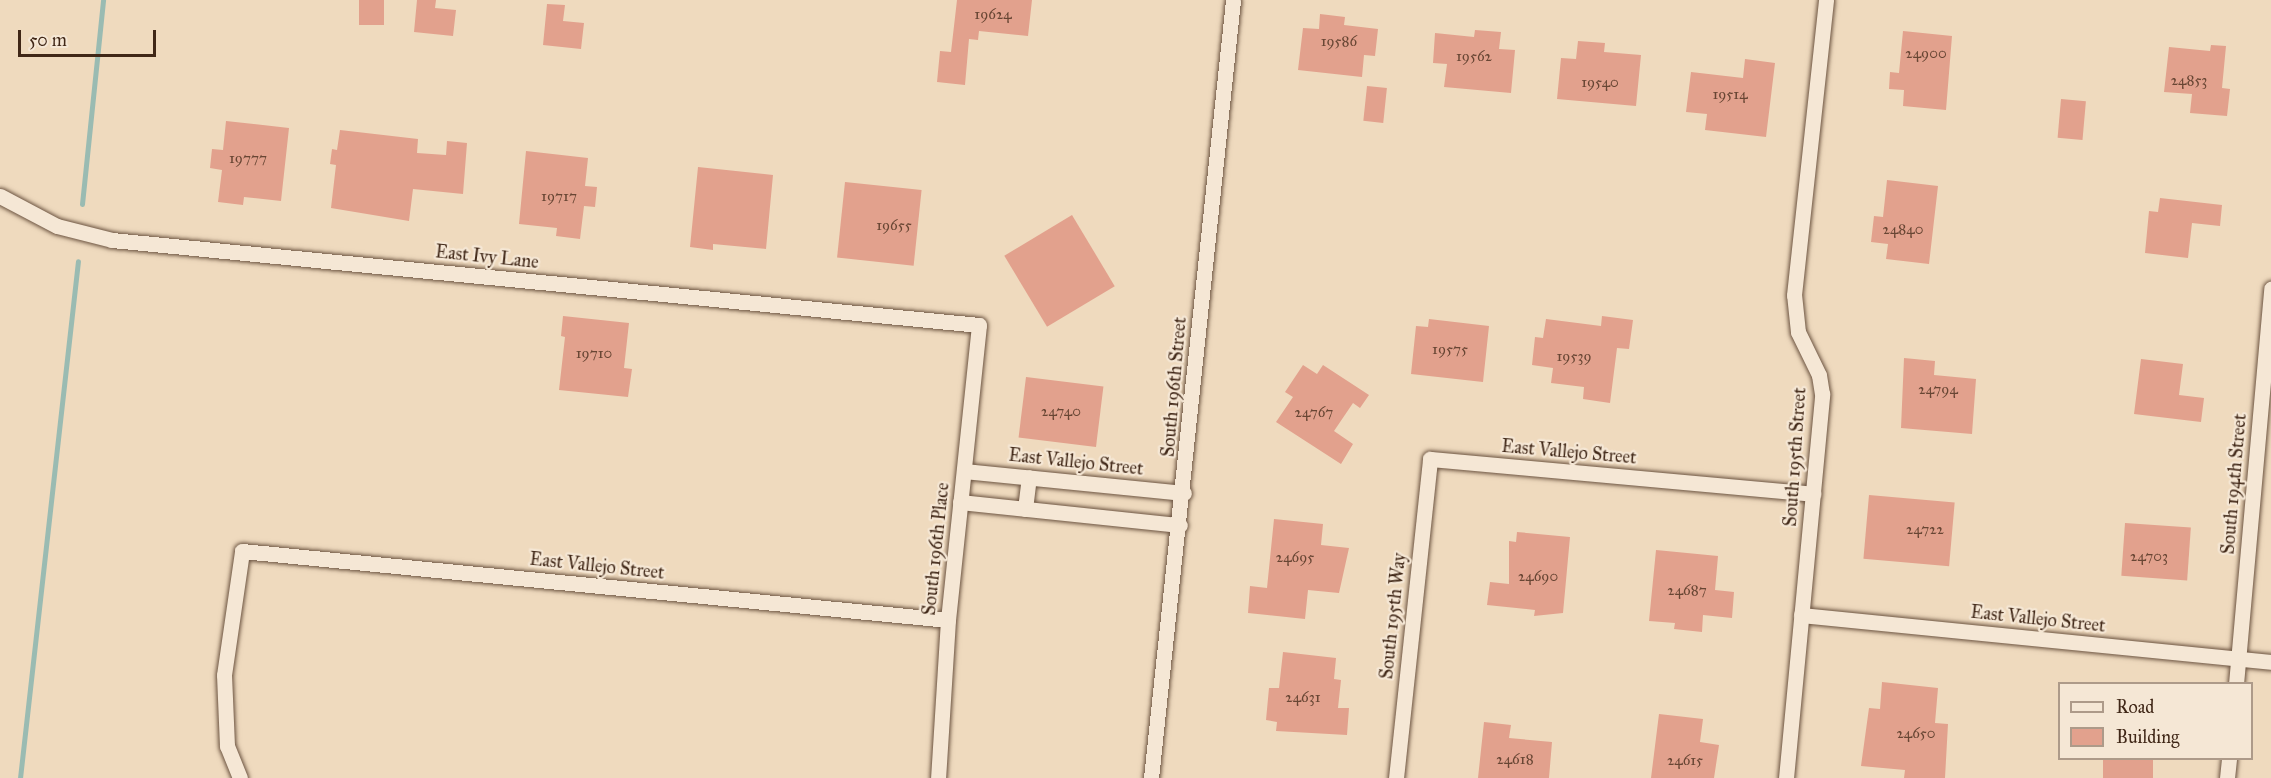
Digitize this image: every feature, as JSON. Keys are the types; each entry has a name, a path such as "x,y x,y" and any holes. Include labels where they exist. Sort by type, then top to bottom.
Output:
{"street":[{"name":"South 196th Street","path":"1151,778 1184,493 1233,0"},
{"name":"South 195th Street","path":"1786,778 1822,394 1819,375 1793,312 1826,0"},
{"name":"East Ivy Lane","path":"0,196 57,226 112,240 979,325"},
{"name":"South 194th Street","path":"2236,682 2271,288"},
{"name":"South 196th Place","path":"938,778 948,620 979,325"},
{"name":"East Vallejo Street","path":"1430,459 1813,494"},
{"name":"South 195th Way","path":"1396,778 1430,459"},
{"name":"East Vallejo Street","path":"964,471 1184,493"},
{"path":"1025,509 1029,477"},
{"path":"960,502 1180,525"},
{"name":"East Vallejo Street","path":"240,778 227,746 224,675 242,551 948,620"},
{"name":"East Vallejo Street","path":"1801,615 2271,662"},
{"path":"2227,778 2229,760"}],"building":[{"path":"359,0 384,0 384,25 359,25"},
{"path":"417,0 436,0 435,8 456,10 453,36 414,32"},
{"path":"957,0 1032,0 1028,36 979,31 978,40 969,39 965,85 937,82 940,51 951,52"},
{"path":"547,4 565,5 563,21 584,23 581,49 543,45"},
{"path":"1320,14 1345,17 1344,25 1378,29 1375,56 1364,55 1362,77 1298,70 1303,28 1319,29"},
{"path":"1475,30 1501,32 1499,49 1515,50 1511,93 1444,87 1447,64 1433,63 1435,33 1474,37"},
{"path":"1903,31 1952,36 1946,110 1903,106 1904,90 1889,89 1890,72 1899,73"},
{"path":"1578,41 1605,43 1604,52 1641,55 1636,106 1557,99 1561,58 1576,59"},
{"path":"2211,45 2226,46 2222,88 2230,89 2227,116 2190,113 2192,94 2164,92 2169,47 2210,51"},
{"path":"1745,59 1775,63 1766,137 1705,130 1707,114 1686,112 1691,72 1743,78"},
{"path":"1367,86 1387,88 1383,123 1363,121"},
{"path":"2061,99 2086,101 2083,140 2058,138"},
{"path":"226,121 289,128 281,201 244,197 243,205 218,202 222,170 210,168 212,149 223,150"},
{"path":"340,130 418,139 417,153 446,155 447,141 467,143 463,194 413,189 409,221 331,208 336,165 330,164 332,149 337,150"},
{"path":"526,151 588,158 585,186 597,187 595,207 584,206 580,239 556,236 557,228 519,224"},
{"path":"698,167 773,175 766,249 713,244 713,250 690,247"},
{"path":"1887,180 1938,186 1929,264 1886,259 1888,244 1871,242 1874,216 1883,217"},
{"path":"845,182 922,190 914,266 837,258"},
{"path":"2160,198 2222,205 2220,226 2192,223 2188,258 2145,253 2149,211 2158,212"},
{"path":"1072,215 1115,286 1047,327 1004,256"},
{"path":"563,316 629,323 624,368 632,369 628,397 559,390 565,337 561,336"},
{"path":"1602,316 1633,320 1629,349 1617,348 1610,403 1583,399 1584,387 1551,383 1553,368 1532,365 1535,337 1543,338 1546,319 1601,326"},
{"path":"1429,319 1489,326 1483,382 1411,374 1416,326 1428,327"},
{"path":"1904,358 1935,361 1934,375 1976,379 1972,434 1901,428"},
{"path":"2141,359 2183,364 2179,395 2204,398 2201,422 2134,414"},
{"path":"1303,365 1317,374 1323,365 1369,395 1360,408 1353,403 1334,431 1353,444 1341,464 1276,422 1293,397 1285,392"},
{"path":"1026,377 1103,387 1096,447 1019,438"},
{"path":"1869,495 1955,502 1949,566 1863,559"},
{"path":"1274,519 1323,524 1321,545 1349,548 1339,593 1308,590 1305,619 1248,613 1250,586 1267,588"},
{"path":"2125,523 2191,528 2187,580 2121,576"},
{"path":"1517,532 1570,537 1563,613 1534,616 1535,610 1487,605 1490,582 1509,584 1509,541 1516,542"},
{"path":"1656,550 1718,556 1715,590 1734,592 1732,618 1703,615 1702,632 1674,629 1675,623 1649,621"},
{"path":"1283,652 1336,658 1334,679 1341,680 1338,708 1349,708 1347,735 1276,731 1277,722 1266,720 1269,688 1279,688"},
{"path":"1882,682 1938,688 1935,723 1948,724 1945,778 1904,778 1905,770 1861,766 1869,708 1880,709"},
{"path":"1659,714 1703,719 1700,742 1719,745 1714,778 1651,778"},
{"path":"1484,722 1511,725 1509,738 1552,742 1549,778 1478,778"},
{"path":"2103,760 2153,760 2153,778 2103,778"}],"waterway":[{"path":"82,204 103,0"},
{"path":"20,778 78,261"}]}
